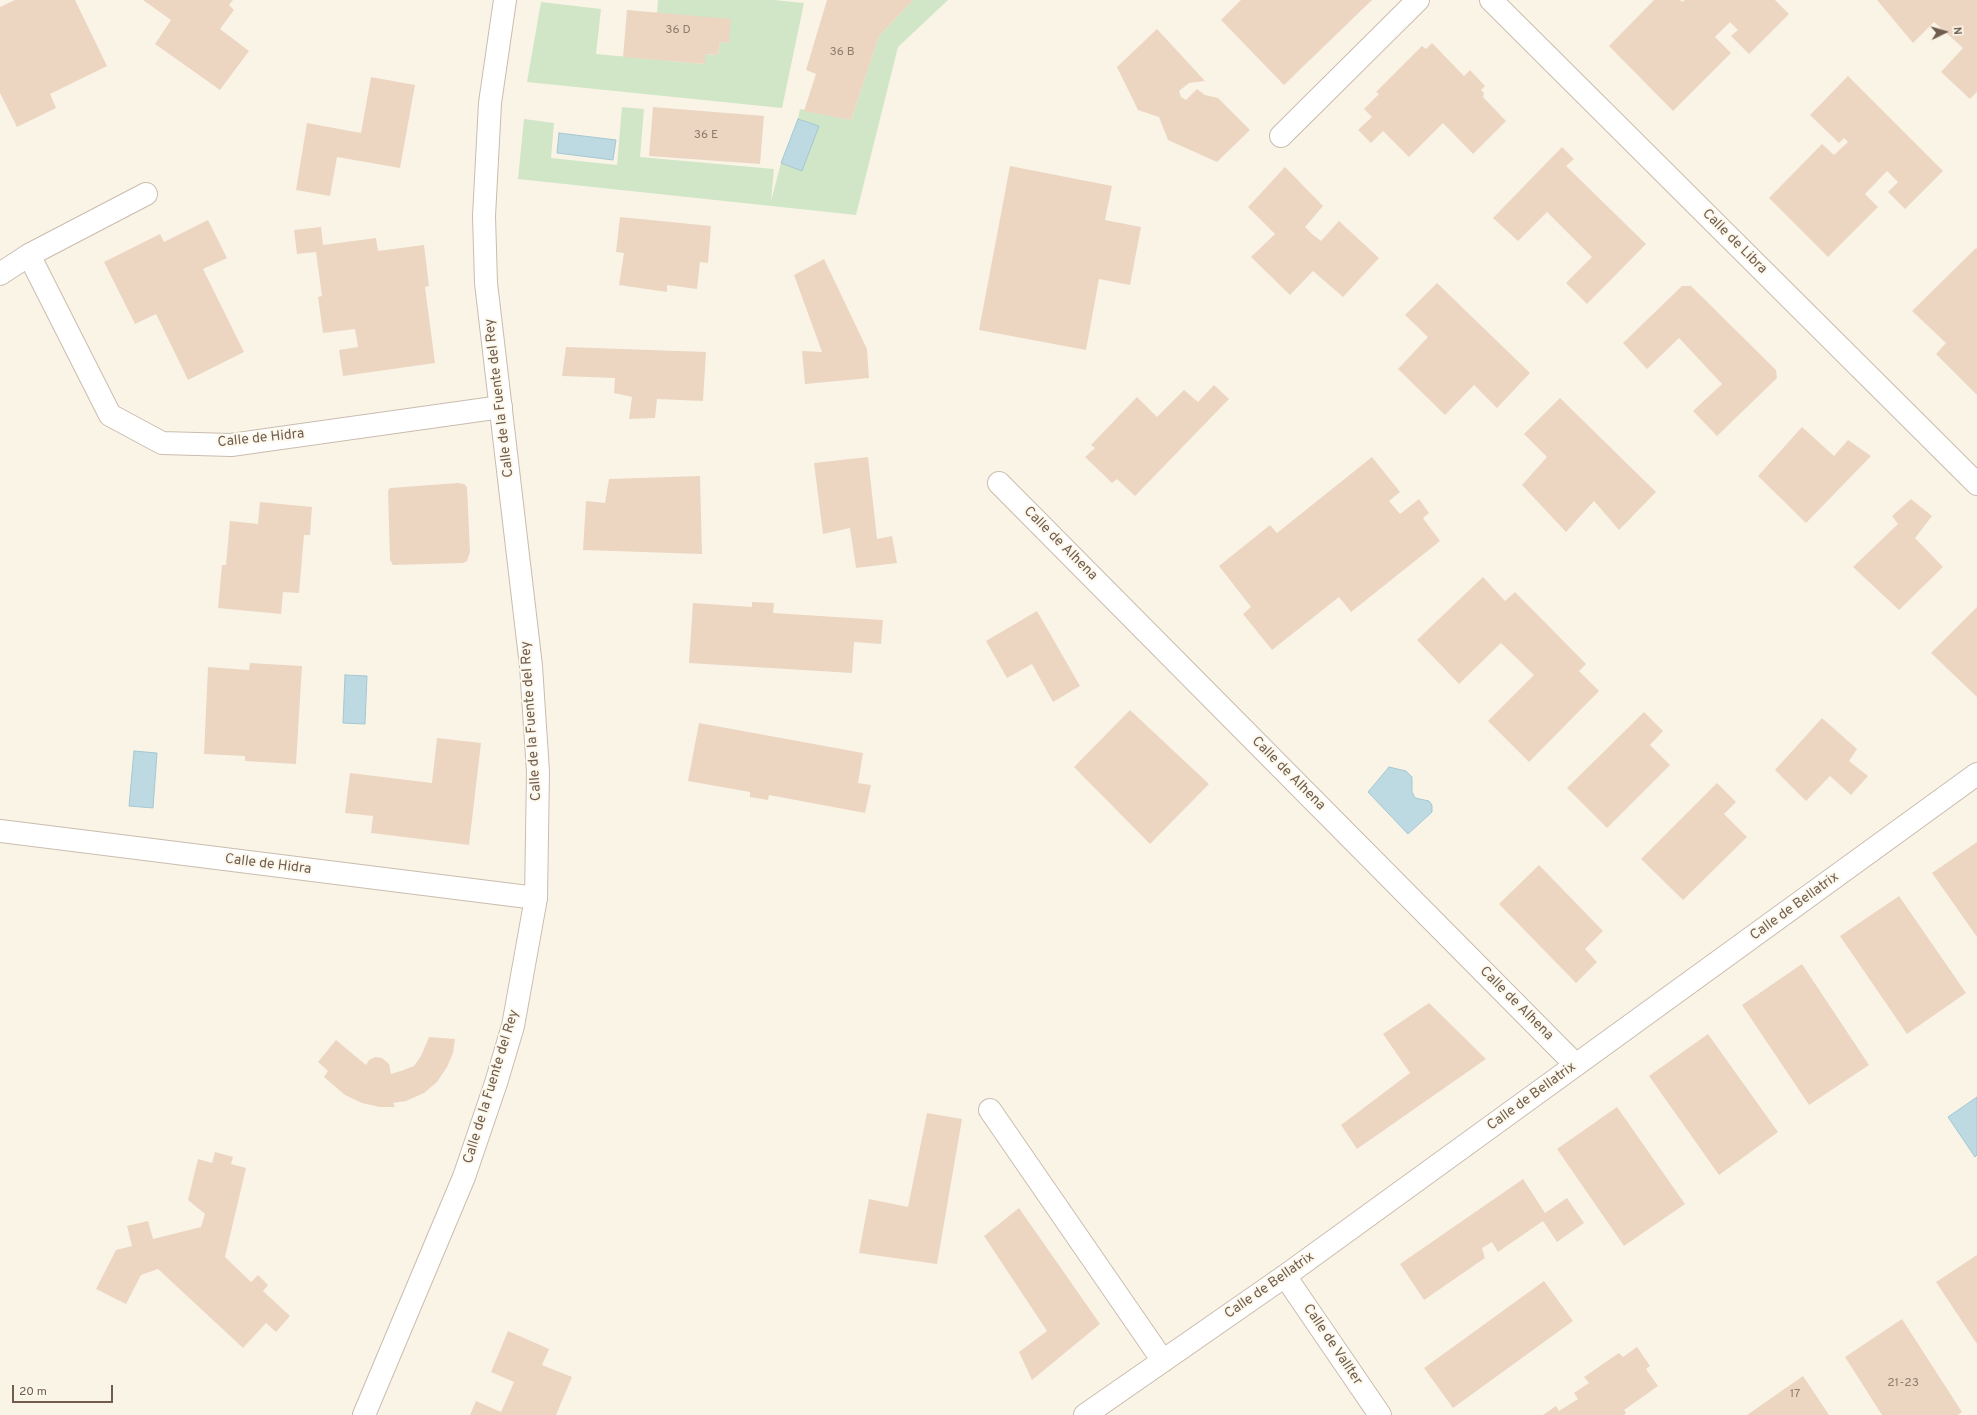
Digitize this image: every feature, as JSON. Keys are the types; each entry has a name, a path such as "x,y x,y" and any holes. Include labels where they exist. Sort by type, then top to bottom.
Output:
{"street":[{"name":"Calle de la Fuente del Rey","path":"364,1415 464,1177 488,1105 513,1026 536,898 538,772 531,666 486,283 484,216 490,102 505,0"},
{"path":"1281,136 1418,0"},
{"name":"Calle de Libra","path":"1491,0 1977,484"},
{"path":"0,274 30,255 146,194"},
{"name":"Calle de Hidra","path":"30,255 110,415 162,443 231,445 501,407"},
{"name":"Calle de Alhena","path":"999,483 1576,1065"},
{"name":"Calle de Bellatrix","path":"1085,1415 1285,1276 1977,774"},
{"name":"Calle de Hidra","path":"0,831 536,898"},
{"path":"990,1110 1163,1361"},
{"name":"Calle de Vallter","path":"1285,1276 1380,1415"}],"green space":[{"path":"658,0 774,0 804,3 782,108 527,82 541,2 601,9 596,54 704,64 705,54 718,55 720,42 729,43 657,13"},
{"path":"913,0 948,0 898,47 856,215 518,179 524,119 554,123 551,158 617,165 622,107 644,109 640,157 774,169 771,201 781,163 802,171 818,126 798,119 800,109 851,120 879,36"}],"water":[{"path":"798,119 819,126 802,171 781,163"},
{"path":"559,133 616,140 613,160 557,153"},
{"path":"345,675 367,676 365,724 343,723"},
{"path":"134,751 157,753 153,808 129,806"},
{"path":"1389,767 1406,771 1412,777 1412,792 1415,798 1429,801 1432,805 1432,812 1408,834 1368,792"},
{"path":"1977,1097 1977,1155 1975,1157 1948,1117"}],"building":[{"path":"15,0 75,0 107,66 50,94 56,108 17,127 0,93 0,7"},
{"path":"143,0 233,0 229,5 234,10 220,29 249,51 220,90 155,44 171,20"},
{"path":"827,0 913,0 879,36 851,120 804,111 816,74 806,70"},
{"path":"1241,0 1372,0 1284,85 1221,20"},
{"path":"1654,0 1680,0 1682,2 1685,0 1775,0 1789,14 1749,54 1731,36 1738,30 1730,22 1715,37 1731,53 1673,111 1609,46"},
{"path":"1877,0 1977,0 1977,92 1970,99 1941,72 1963,48 1934,22 1913,43"},
{"path":"627,10 731,19 729,43 720,42 718,55 705,54 705,64 623,57"},
{"path":"1157,29 1205,81 1189,83 1179,91 1181,97 1186,100 1197,89 1205,95 1218,98 1250,130 1217,162 1168,140 1159,117 1138,110 1117,67"},
{"path":"1432,43 1464,76 1470,70 1485,86 1481,90 1484,93 1483,97 1506,121 1473,154 1443,123 1409,157 1383,131 1371,143 1358,130 1372,117 1364,109 1379,94 1376,92 1422,46 1426,49"},
{"path":"1848,76 1943,171 1905,209 1888,192 1898,182 1887,171 1865,194 1878,207 1828,257 1769,198 1822,144 1834,155 1848,142 1844,138 1839,143 1810,115"},
{"path":"371,77 415,85 400,168 337,157 330,196 296,190 307,123 361,133"},
{"path":"653,107 764,116 760,164 649,156"},
{"path":"1562,147 1574,159 1566,166 1646,244 1587,304 1566,283 1592,257 1547,212 1518,241 1493,218"},
{"path":"1010,166 1112,186 1105,220 1141,227 1130,285 1099,279 1086,350 979,330"},
{"path":"1285,167 1323,206 1305,227 1312,234 1321,241 1339,221 1379,258 1343,297 1313,271 1290,295 1251,257 1275,234 1248,207"},
{"path":"620,217 711,226 708,263 700,262 697,289 667,285 667,292 619,285 624,253 616,252"},
{"path":"208,220 227,258 203,269 244,352 188,380 156,314 135,324 104,262 160,234 164,242"},
{"path":"321,227 323,245 376,238 378,251 424,245 429,286 425,287 435,363 343,376 339,350 358,347 355,329 323,333 318,297 322,296 316,252 297,254 294,230"},
{"path":"1976,248 1977,395 1936,354 1946,343 1912,311"},
{"path":"824,259 867,349 869,378 805,384 802,351 822,352 794,275"},
{"path":"1437,283 1530,373 1497,408 1474,385 1445,415 1398,369 1428,337 1405,315"},
{"path":"1682,286 1691,286 1776,370 1777,378 1717,436 1693,411 1722,384 1679,338 1647,369 1623,343"},
{"path":"566,347 706,352 703,401 657,399 655,418 629,419 632,397 614,393 615,378 562,376"},
{"path":"1214,385 1229,399 1135,496 1117,479 1112,483 1085,457 1095,448 1091,445 1137,397 1157,417 1184,390 1198,402"},
{"path":"1560,398 1656,492 1619,530 1594,501 1566,532 1522,485 1547,457 1524,434"},
{"path":"1802,427 1834,456 1848,440 1871,456 1806,523 1758,476"},
{"path":"868,457 877,539 892,536 897,563 856,568 850,528 823,534 814,463"},
{"path":"1372,457 1400,492 1389,501 1400,514 1419,499 1429,513 1423,518 1440,541 1351,612 1339,597 1272,650 1243,614 1251,607 1219,566 1270,525 1277,533"},
{"path":"700,476 702,554 583,550 586,501 605,503 609,479"},
{"path":"458,483 464,484 467,487 470,552 467,561 463,563 393,565 390,560 388,491 390,488"},
{"path":"1911,499 1932,516 1915,538 1943,567 1899,610 1853,567 1898,524 1892,516"},
{"path":"260,502 312,507 310,535 304,535 299,593 283,592 281,614 218,608 222,565 226,565 230,521 258,524"},
{"path":"1483,577 1505,601 1515,592 1586,664 1579,671 1599,691 1529,762 1488,721 1534,675 1501,643 1459,684 1417,640"},
{"path":"752,602 774,603 773,613 883,620 881,644 854,642 852,673 689,663 693,603 752,607"},
{"path":"1977,607 1977,697 1931,653"},
{"path":"1037,611 1080,686 1053,702 1032,664 1007,678 986,641"},
{"path":"250,663 302,666 296,764 245,761 245,756 204,754 208,667 249,670"},
{"path":"1130,710 1209,784 1150,844 1074,767"},
{"path":"1644,712 1663,731 1650,745 1670,765 1607,828 1567,788"},
{"path":"1822,718 1857,749 1849,761 1868,776 1851,795 1830,776 1806,801 1775,770"},
{"path":"699,723 863,753 858,783 871,785 865,813 769,795 768,800 750,797 750,792 688,781"},
{"path":"437,738 481,743 469,845 371,833 373,816 345,813 350,773 432,783"},
{"path":"1717,783 1736,802 1724,814 1747,837 1683,900 1641,859"},
{"path":"1977,842 1977,937 1932,873"},
{"path":"1539,865 1603,931 1585,949 1597,962 1576,983 1499,904"},
{"path":"1899,896 1966,993 1907,1034 1840,936"},
{"path":"1802,964 1869,1065 1809,1105 1742,1005"},
{"path":"1429,1003 1486,1059 1357,1149 1341,1125 1410,1073 1383,1034"},
{"path":"1708,1034 1778,1132 1719,1175 1649,1076"},
{"path":"429,1037 455,1039 453,1053 447,1067 437,1082 424,1093 406,1101 393,1103 395,1107 380,1107 362,1103 345,1095 324,1077 328,1071 318,1062 336,1040 366,1065 369,1060 375,1057 382,1058 389,1064 391,1074 414,1066 421,1056"},
{"path":"1617,1107 1685,1204 1624,1246 1557,1149"},
{"path":"927,1113 962,1119 937,1264 859,1253 869,1199 908,1207"},
{"path":"215,1152 233,1157 231,1164 246,1168 225,1257 251,1282 258,1275 268,1285 263,1291 290,1316 276,1332 266,1323 243,1348 158,1269 141,1275 126,1304 96,1289 116,1250 132,1246 127,1226 148,1221 153,1239 201,1227 205,1214 188,1200 198,1159 212,1163"},
{"path":"1523,1179 1545,1213 1567,1198 1584,1223 1557,1242 1543,1221 1498,1252 1492,1242 1482,1248 1485,1258 1424,1300 1400,1264"},
{"path":"1019,1208 1100,1324 1032,1380 1019,1352 1047,1331 984,1236"},
{"path":"1977,1255 1977,1344 1936,1282"},
{"path":"1544,1281 1573,1321 1453,1408 1424,1368"},
{"path":"1902,1319 1962,1412 1958,1415 1882,1415 1845,1357"},
{"path":"508,1331 549,1349 542,1365 572,1377 556,1415 470,1415 476,1401 501,1412 514,1382 491,1372"},
{"path":"1637,1347 1650,1366 1646,1369 1658,1386 1624,1410 1626,1413 1624,1415 1543,1415 1556,1406 1559,1411 1578,1399 1574,1393 1589,1383 1584,1377 1619,1353 1623,1357"},
{"path":"1803,1376 1829,1415 1747,1415"}]}
